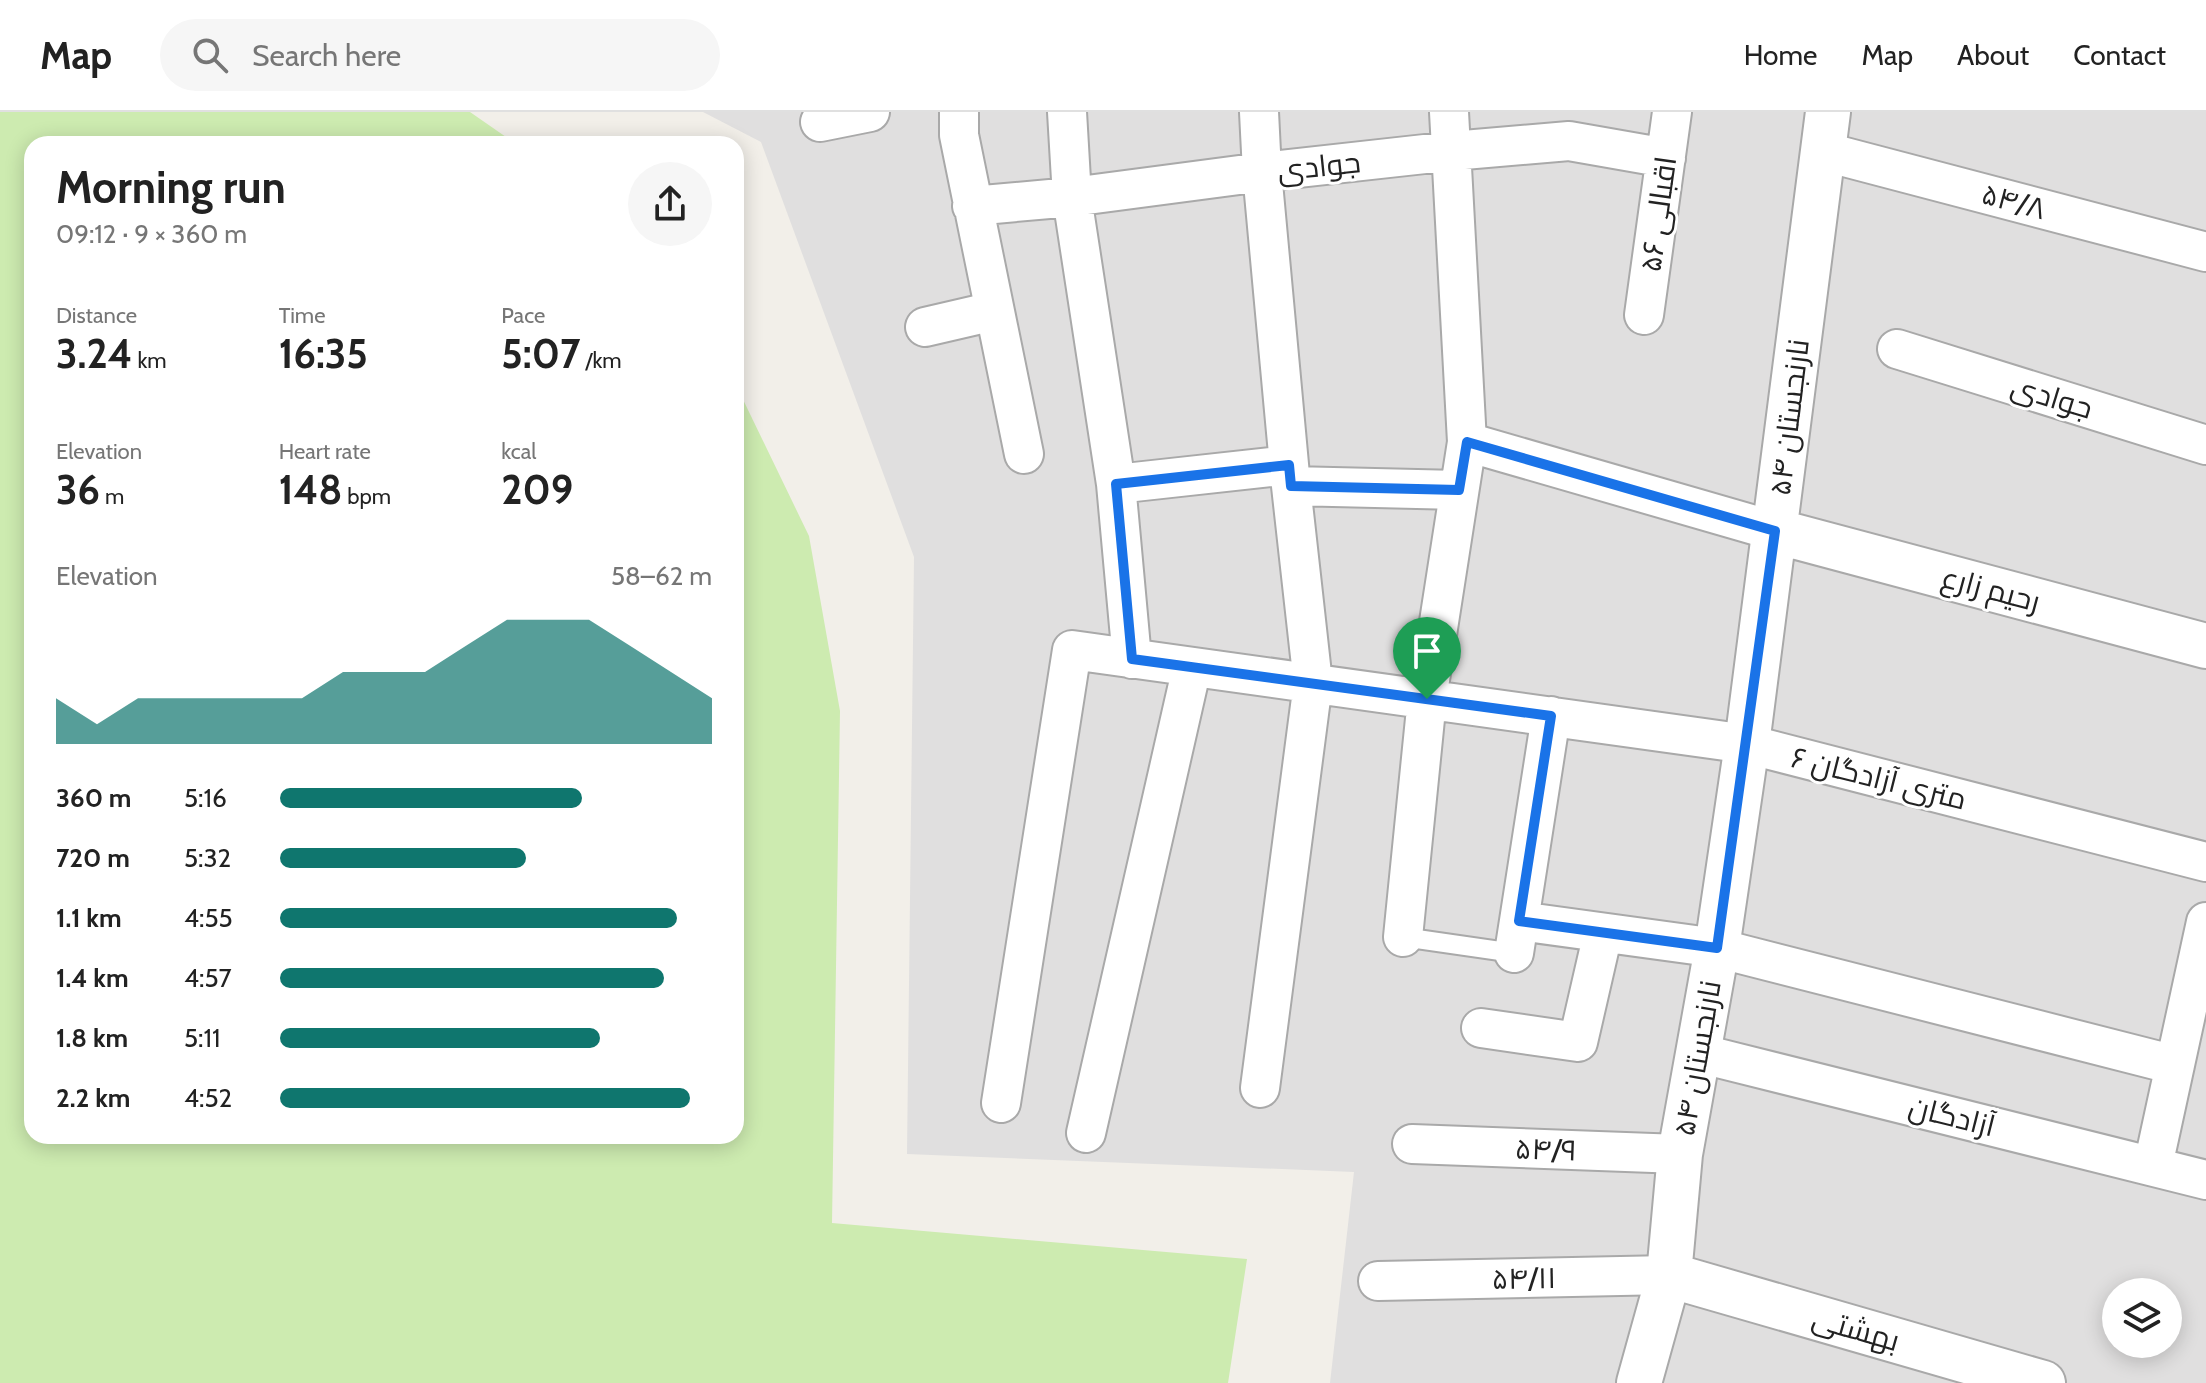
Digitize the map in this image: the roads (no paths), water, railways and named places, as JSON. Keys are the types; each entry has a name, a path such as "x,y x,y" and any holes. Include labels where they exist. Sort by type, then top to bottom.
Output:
{"street":[{"path":"819,117 870,112"},
{"path":"959,112 959,135 972,206 1024,454"},
{"path":"1067,112 1072,197 1116,484 1132,659"},
{"path":"1259,112 1290,476 1313,683 1260,1088"},
{"path":"1403,937 1427,699 1467,442 1449,112"},
{"name":"اقبالی ۵۶","path":"1644,315 1672,112"},
{"name":"۵۴/۸","path":"1825,131 2206,252"},
{"name":"نارنجستان ۵۴","path":"1639,1383 1669,1275 1680,1154 1717,948 1747,744 1825,131"},
{"name":"جوادی","path":"972,206 1072,197 1452,151 1569,141 1666,158"},
{"path":"925,327 994,311"},
{"name":"جوادی","path":"1897,349 2206,445"},
{"path":"1467,442 1775,531"},
{"path":"1116,484 1290,476 1459,490"},
{"name":"رحیم زارع","path":"1775,531 2206,646"},
{"name":"۶ متری آزادگان","path":"1001,1103 1072,650 1747,744 2206,862"},
{"path":"1086,1133 1192,667"},
{"path":"1551,716 1516,937 1603,933 1717,948 2175,1065"},
{"path":"2153,1166 2202,962 2206,922"},
{"path":"1481,1028 1578,1042 1603,933"},
{"name":"آزادگان","path":"1698,1053 2206,1180"},
{"name":"۵۴/۹","path":"1412,1144 1680,1154"},
{"name":"۵۴/۱۱","path":"1378,1281 1669,1275"},
{"name":"بهشتی","path":"1669,1275 1973,1373 2043,1383"}],"lane":[{"path":"1403,937 1516,937"}]}
